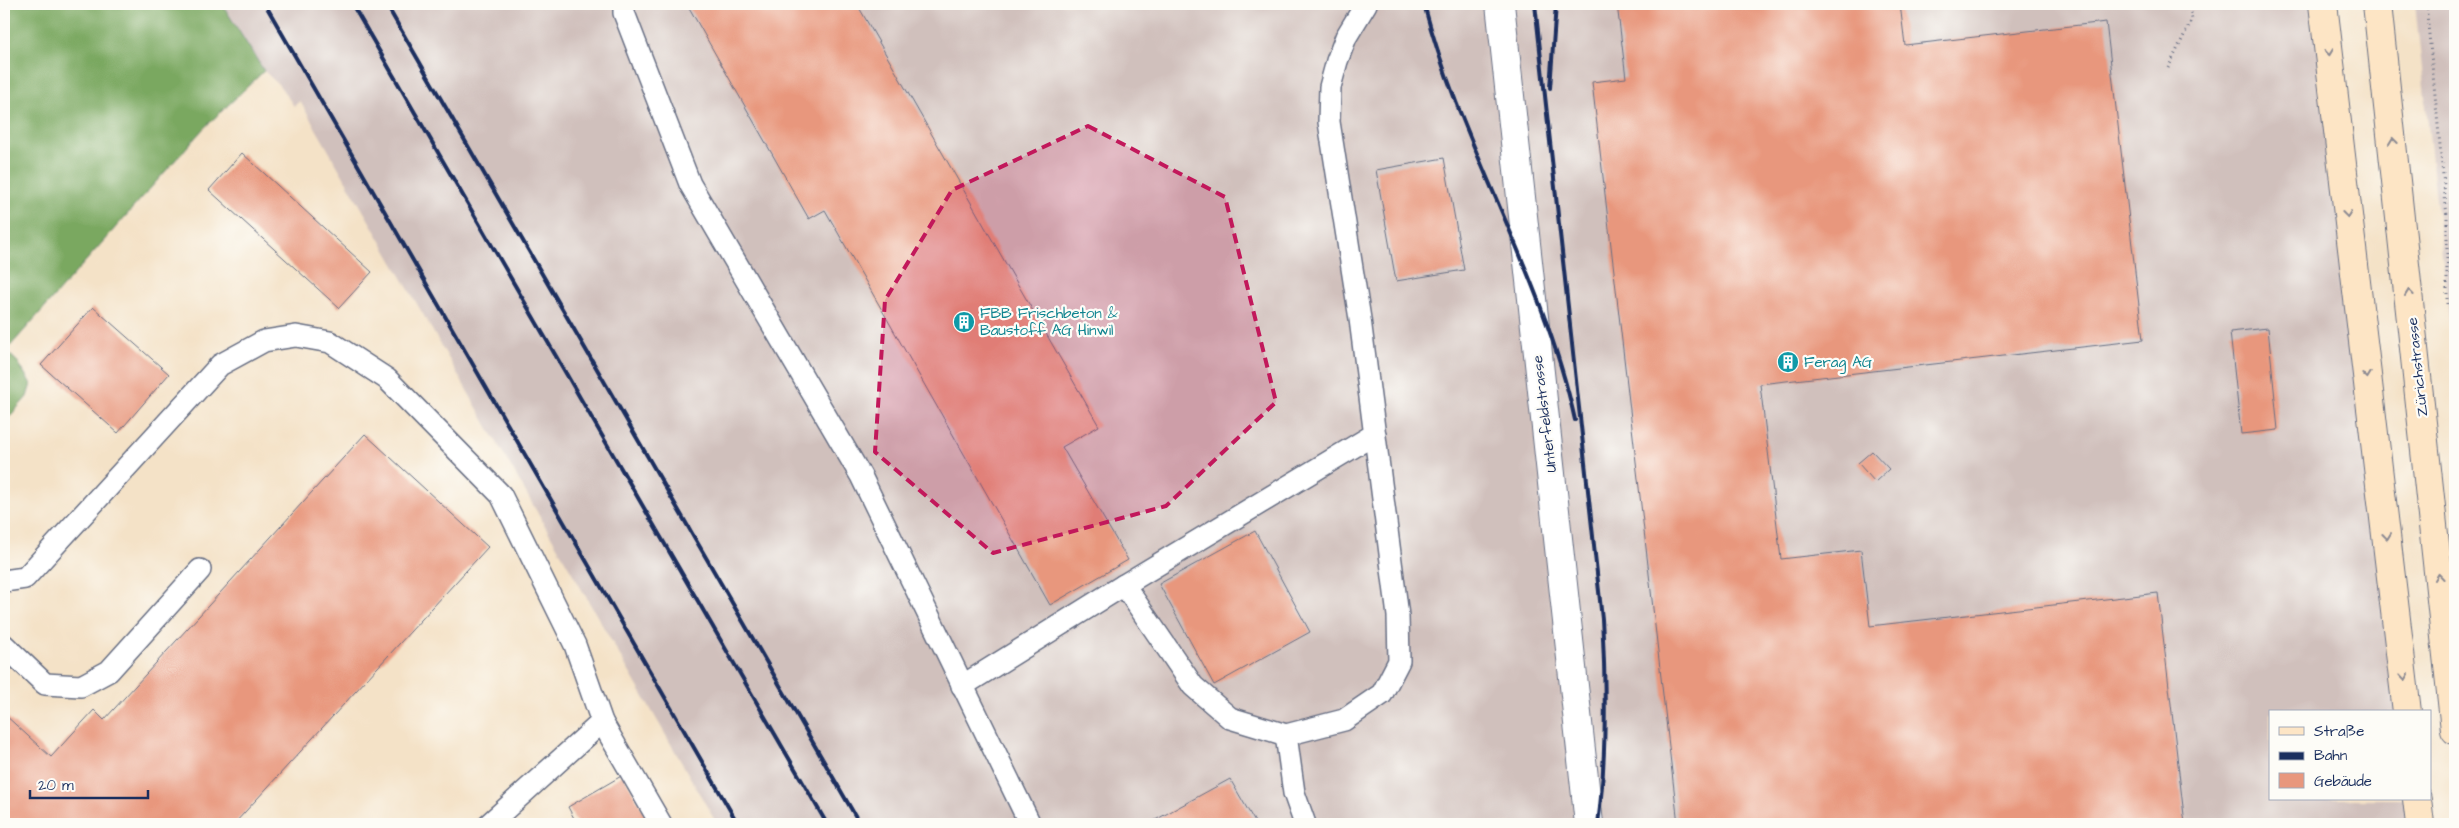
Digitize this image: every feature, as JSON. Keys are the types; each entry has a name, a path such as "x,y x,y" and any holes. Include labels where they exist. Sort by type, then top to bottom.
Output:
{"main road":[{"path":"2323,4 2408,710"},
{"name":"Zürichstrasse","path":"2377,4 2455,730"},
{"path":"2417,800 2420,824"}],"street":[{"name":"Unterfeldstrasse","path":"1500,4 1589,824"}],"lane":[{"path":"624,4 624,13 690,184 861,476 1030,824"},
{"path":"1124,585 1193,686 1230,718 1286,735 1344,720 1382,694 1399,661 1398,616 1360,318 1329,122 1330,87 1337,61 1346,37 1366,4"},
{"path":"4,580 25,578 220,365 264,341 296,336 330,342 387,379 501,495 575,645 602,722 661,824"},
{"path":"962,686 1124,585 1375,434"},
{"path":"4,645 45,684 81,686 109,671 200,570"},
{"path":"489,824 602,722"},
{"path":"1286,735 1294,794 1305,824"}],"path":[{"path":"2168,68 2192,19 2190,8 2199,4"},
{"path":"2426,4 2447,216 2447,313"}],"highlighted area":[{"path":"1088,126 1225,197 1276,402 1166,506 993,553 875,452 885,300 952,190"}],"shaded area":[{"path":"222,4 2323,4 2407,710 2269,710 2269,800 2417,800 2420,824 717,824 300,101 294,106 279,85 264,71"},
{"path":"2415,4 2455,4 2455,374"}],"green space":[{"path":"4,4 222,4 264,71 203,129 6,351 18,362 31,384 27,397 4,423"}],"building":[{"name":"FBB Frischbeton & Baustoff AG Hinwil","path":"687,4 857,4 1099,426 1062,447 1128,560 1050,605 825,210 809,219"},
{"name":"Ferag AG","path":"1617,4 1900,4 1905,45 2106,22 2143,340 1760,384 1781,559 1861,550 1870,626 2158,593 2185,824 1678,824 1592,82 1626,78"},
{"path":"242,153 372,272 339,308 209,190"},
{"path":"1444,158 1464,270 1396,281 1376,170"},
{"path":"93,307 169,374 118,433 41,365"},
{"path":"2268,328 2278,430 2241,434 2230,332"},
{"path":"365,434 488,547 234,824 4,824 4,714 51,757 94,710 104,720"},
{"path":"1872,451 1889,469 1875,482 1858,463"},
{"path":"1255,531 1310,632 1214,685 1159,584"},
{"path":"623,775 651,824 577,824 568,807"},
{"path":"1230,779 1256,824 1148,824"}],"railway":[{"path":"265,4 738,824"},
{"path":"352,4 827,824"},
{"path":"386,4 860,824"},
{"path":"1424,4 1440,57 1459,109 1543,314 1561,366 1575,420"},
{"path":"1535,4 1602,619 1605,721 1603,773 1598,824"},
{"path":"1550,88 1556,4"}],"place":[{"name":"FBB Frischbeton & Baustoff AG Hinwil","path":"964,322"},
{"name":"Ferag AG","path":"1788,362"}]}
